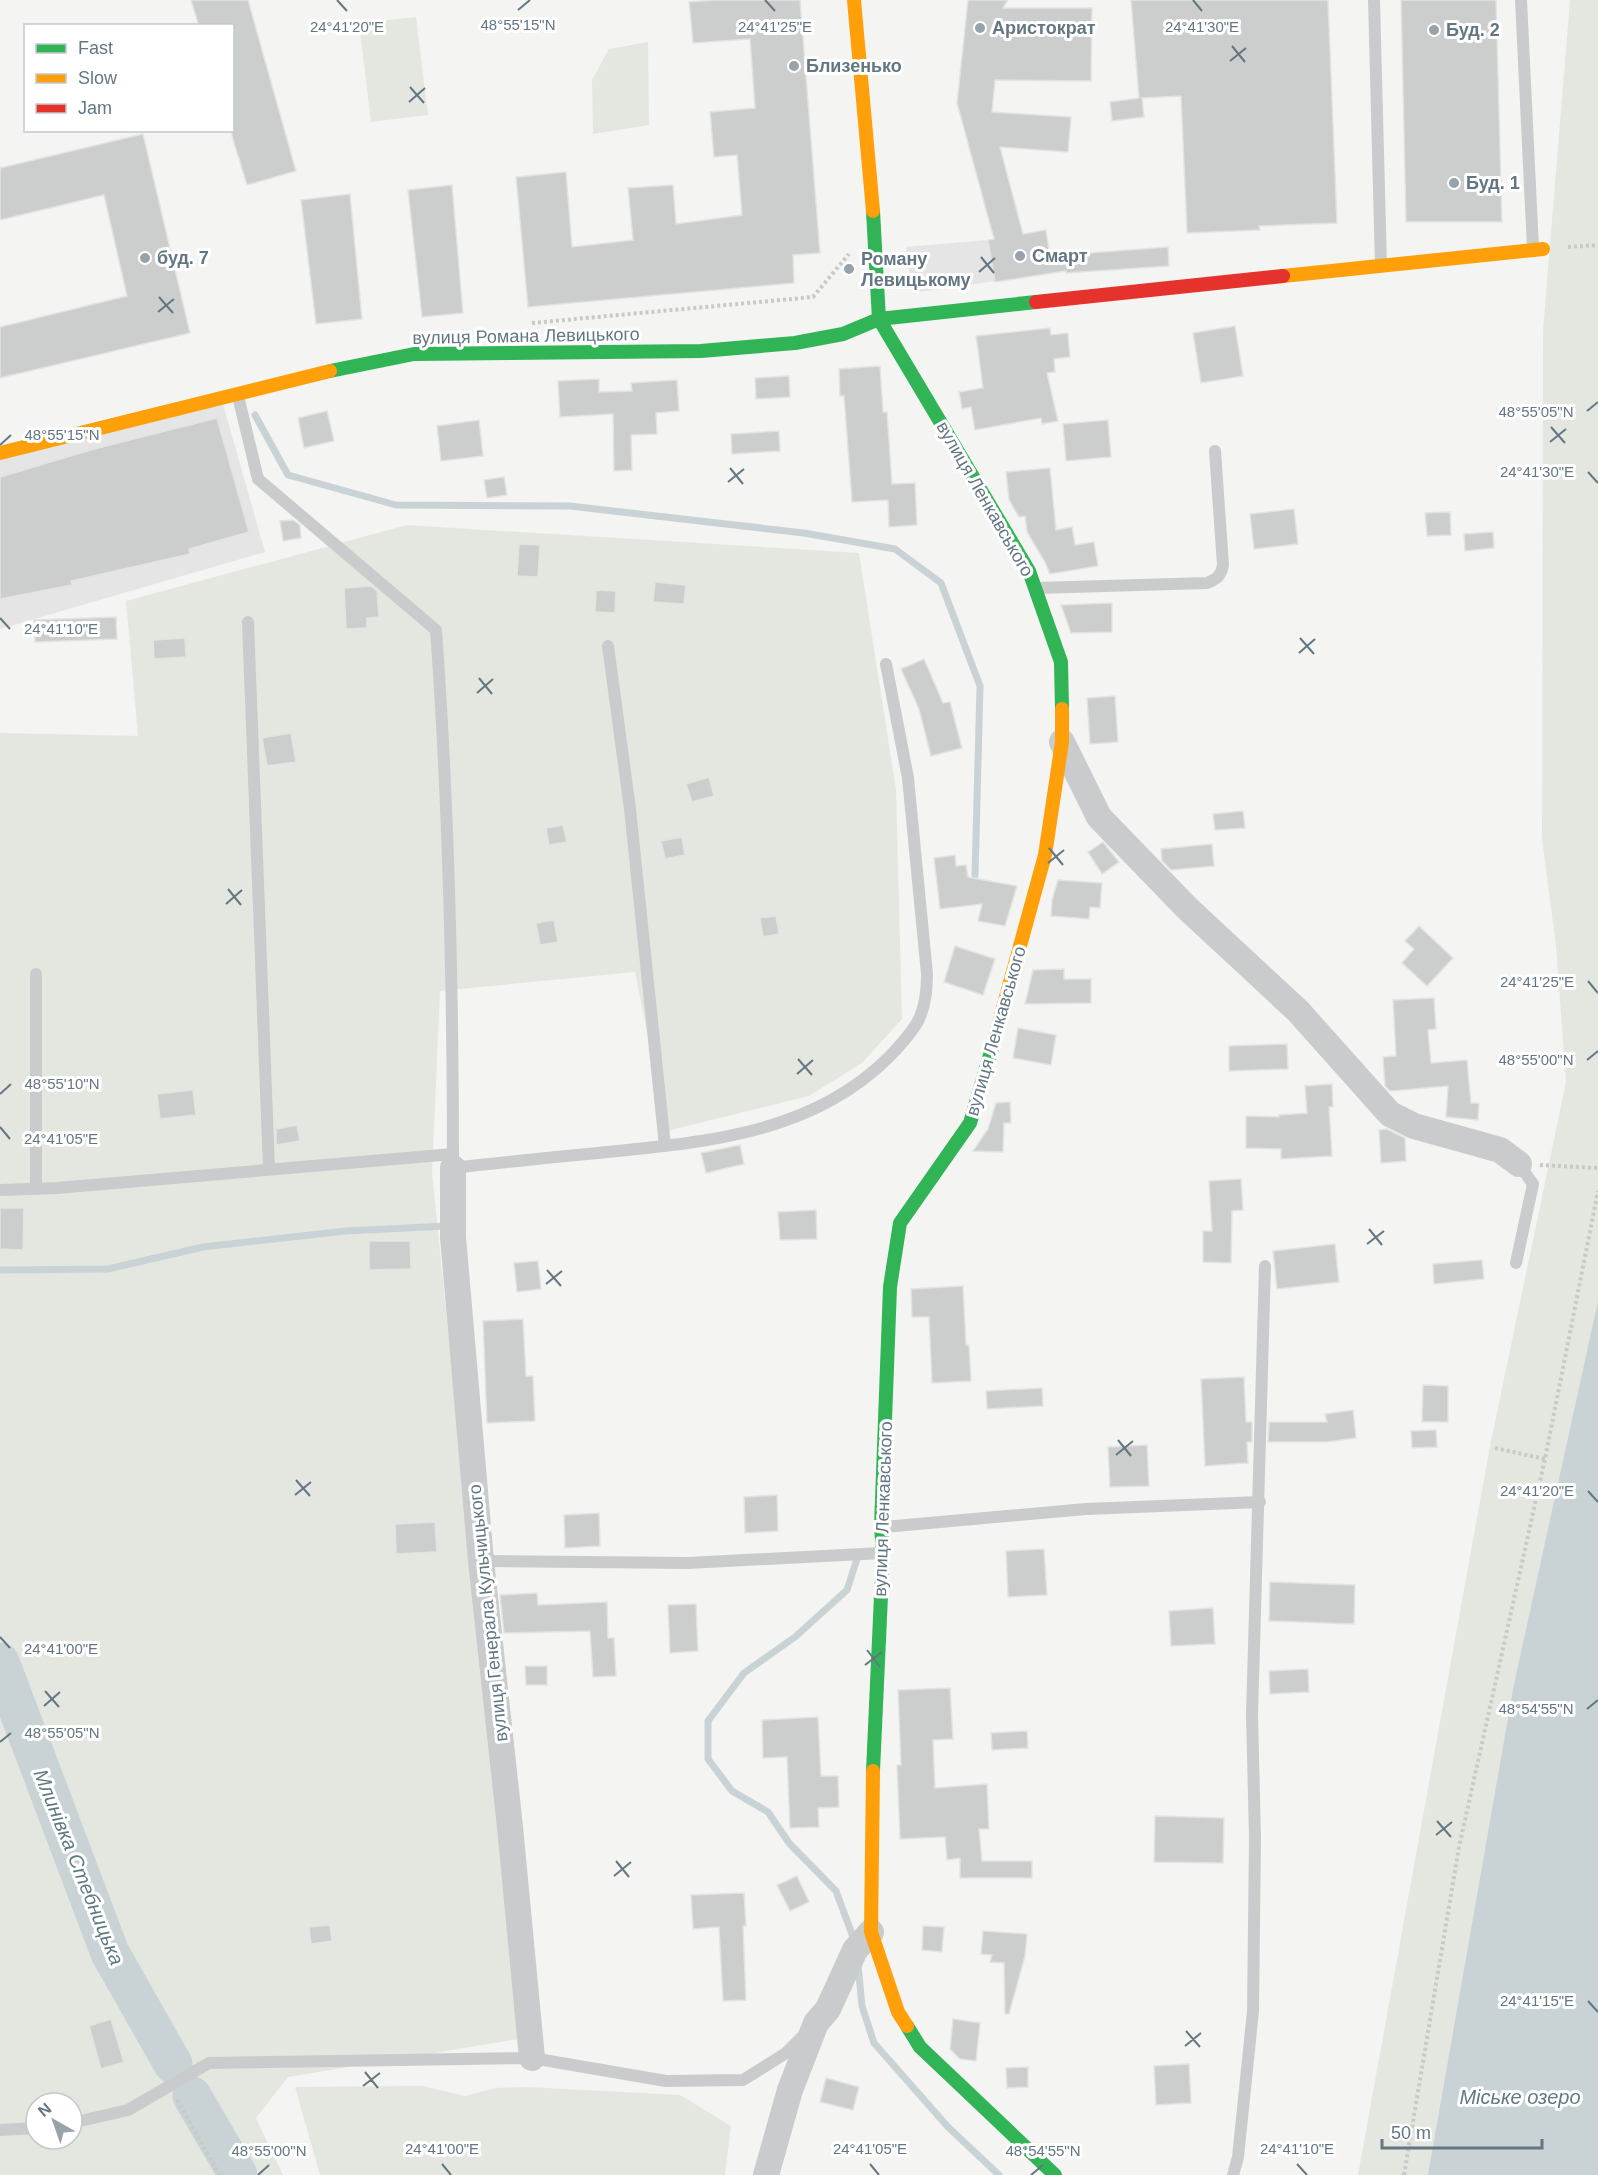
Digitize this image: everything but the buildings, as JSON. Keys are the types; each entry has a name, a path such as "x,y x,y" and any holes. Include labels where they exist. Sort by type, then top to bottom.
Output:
{"street":[{"name":"вулиця Ленкавського","path":"854,0 875,232 879,319 1029,571 1061,662 1062,742 1045,855 999,1026 970,1122 900,1223 890,1287 881,1527 883,1552 872,1804 871,1932 898,2012 920,2047 1056,2175"},
{"name":"вулиця Романа Левицького","path":"0,453 337,369 414,354 713,350 795,343 843,334 879,319 1538,250"},
{"path":"1062,742 1099,818 1187,908 1298,1011 1390,1114 1414,1126 1500,1150 1519,1164"},
{"name":"вулиця Генерала Кульчицького","path":"453,1161 453,1237 481,1561 532,2058"},
{"path":"766,2175 790,2090 816,2023 828,2009 855,1950 871,1932"}],"lane":[{"path":"1374,0 1381,266"},
{"path":"1521,0 1538,250"},
{"path":"238,393 258,479 436,630 445,759 453,1044 453,1161"},
{"path":"1035,588 1207,583 1215,580 1221,574 1223,565 1215,451"},
{"path":"248,621 269,1169"},
{"path":"608,646 630,809 665,1146"},
{"path":"0,1190 36,1189 269,1169 453,1161 665,1146 725,1138 777,1124 804,1113 856,1085 902,1044 921,1018 927,992 924,929 908,778 886,664"},
{"path":"36,974 36,1189"},
{"path":"1516,1263 1533,1184 1519,1164"},
{"path":"1233,2175 1238,2157 1253,2011 1255,1838 1252,1715 1260,1502 1265,1266"},
{"path":"881,1527 1086,1509 1260,1502"},
{"path":"481,1561 688,1563 883,1552"},
{"path":"84,2120 128,2110 209,2063 532,2058 666,2081 743,2080 786,2054 816,2023"},
{"path":"0,2130 24,2129"}],"path":[{"path":"532,323 813,297 852,252"},
{"path":"1519,1164 1598,1168"},
{"path":"1404,2175 1459,1847 1545,1459 1598,1191"},
{"path":"1495,1448 1545,1459"},
{"path":"169,2086 220,2175"}],"shaded area":[{"path":"1570,0 1598,0 1598,2175 1358,2175 1490,1446 1566,1082 1556,946 1542,839 1543,331"},
{"path":"416,17 428,115 371,122 359,23"},
{"path":"648,42 649,125 593,134 592,80 609,49"},
{"path":"1046,230 1052,273 912,293 906,247 988,240"},
{"path":"223,404 265,552 0,629 0,459"},
{"path":"407,525 859,553 896,790 902,1019 862,1063 809,1096 667,1131 635,972 440,991 432,1172 519,2039 288,2077 256,2118 283,2175 0,2175 0,733 138,736 126,601"},
{"path":"422,2086 465,2096 496,2088 527,2087 680,2095 731,2126 725,2175 320,2175 295,2087"}],"water":[{"name":"Міське озеро","path":"1598,1301 1598,2175 1428,2175 1514,1684"}],"waterway":[{"path":"255,415 288,475 396,505 570,506 804,533 895,549 941,583 980,686 975,875"},
{"path":"0,1270 108,1269 203,1247 346,1231 446,1226"},
{"path":"853,1937 836,1891 789,1843 768,1812 732,1791 708,1759 708,1721 744,1673 795,1637 847,1590 857,1559"},
{"name":"Млинівка Стебницька","path":"0,1662 110,1953 173,2064"},
{"path":"858,1965 862,2006 874,2043 948,2127 999,2175"},
{"name":"Млинівка Стебницька","path":"192,2096 238,2175"}],"traffic: fast":[{"path":"873,211 879,319 1029,571 1061,662 1062,709"},
{"path":"330,371 414,354 701,351 795,343 843,334 879,319 1036,302"},
{"path":"873,1771 883,1552 881,1527 890,1287 900,1223 970,1123 992,1048"},
{"path":"907,2026 920,2047 1055,2175"}],"traffic: slow":[{"path":"854,0 873,211"},
{"path":"1283,276 1543,249"},
{"path":"0,453 330,371"},
{"path":"992,1048 1045,855 1062,742 1062,709"},
{"path":"873,1771 871,1932 898,2012 907,2026"}],"traffic: jam":[{"path":"1036,302 1283,276"}],"place":[{"name":"Аристократ","path":"980,28"},
{"name":"Буд. 2","path":"1434,30"},
{"name":"Близенько","path":"794,66"},
{"name":"Буд. 1","path":"1454,183"},
{"name":"Смарт","path":"1020,256"},
{"name":"буд. 7","path":"145,258"},
{"name":"Роману Левицькому","path":"849,269"}]}
